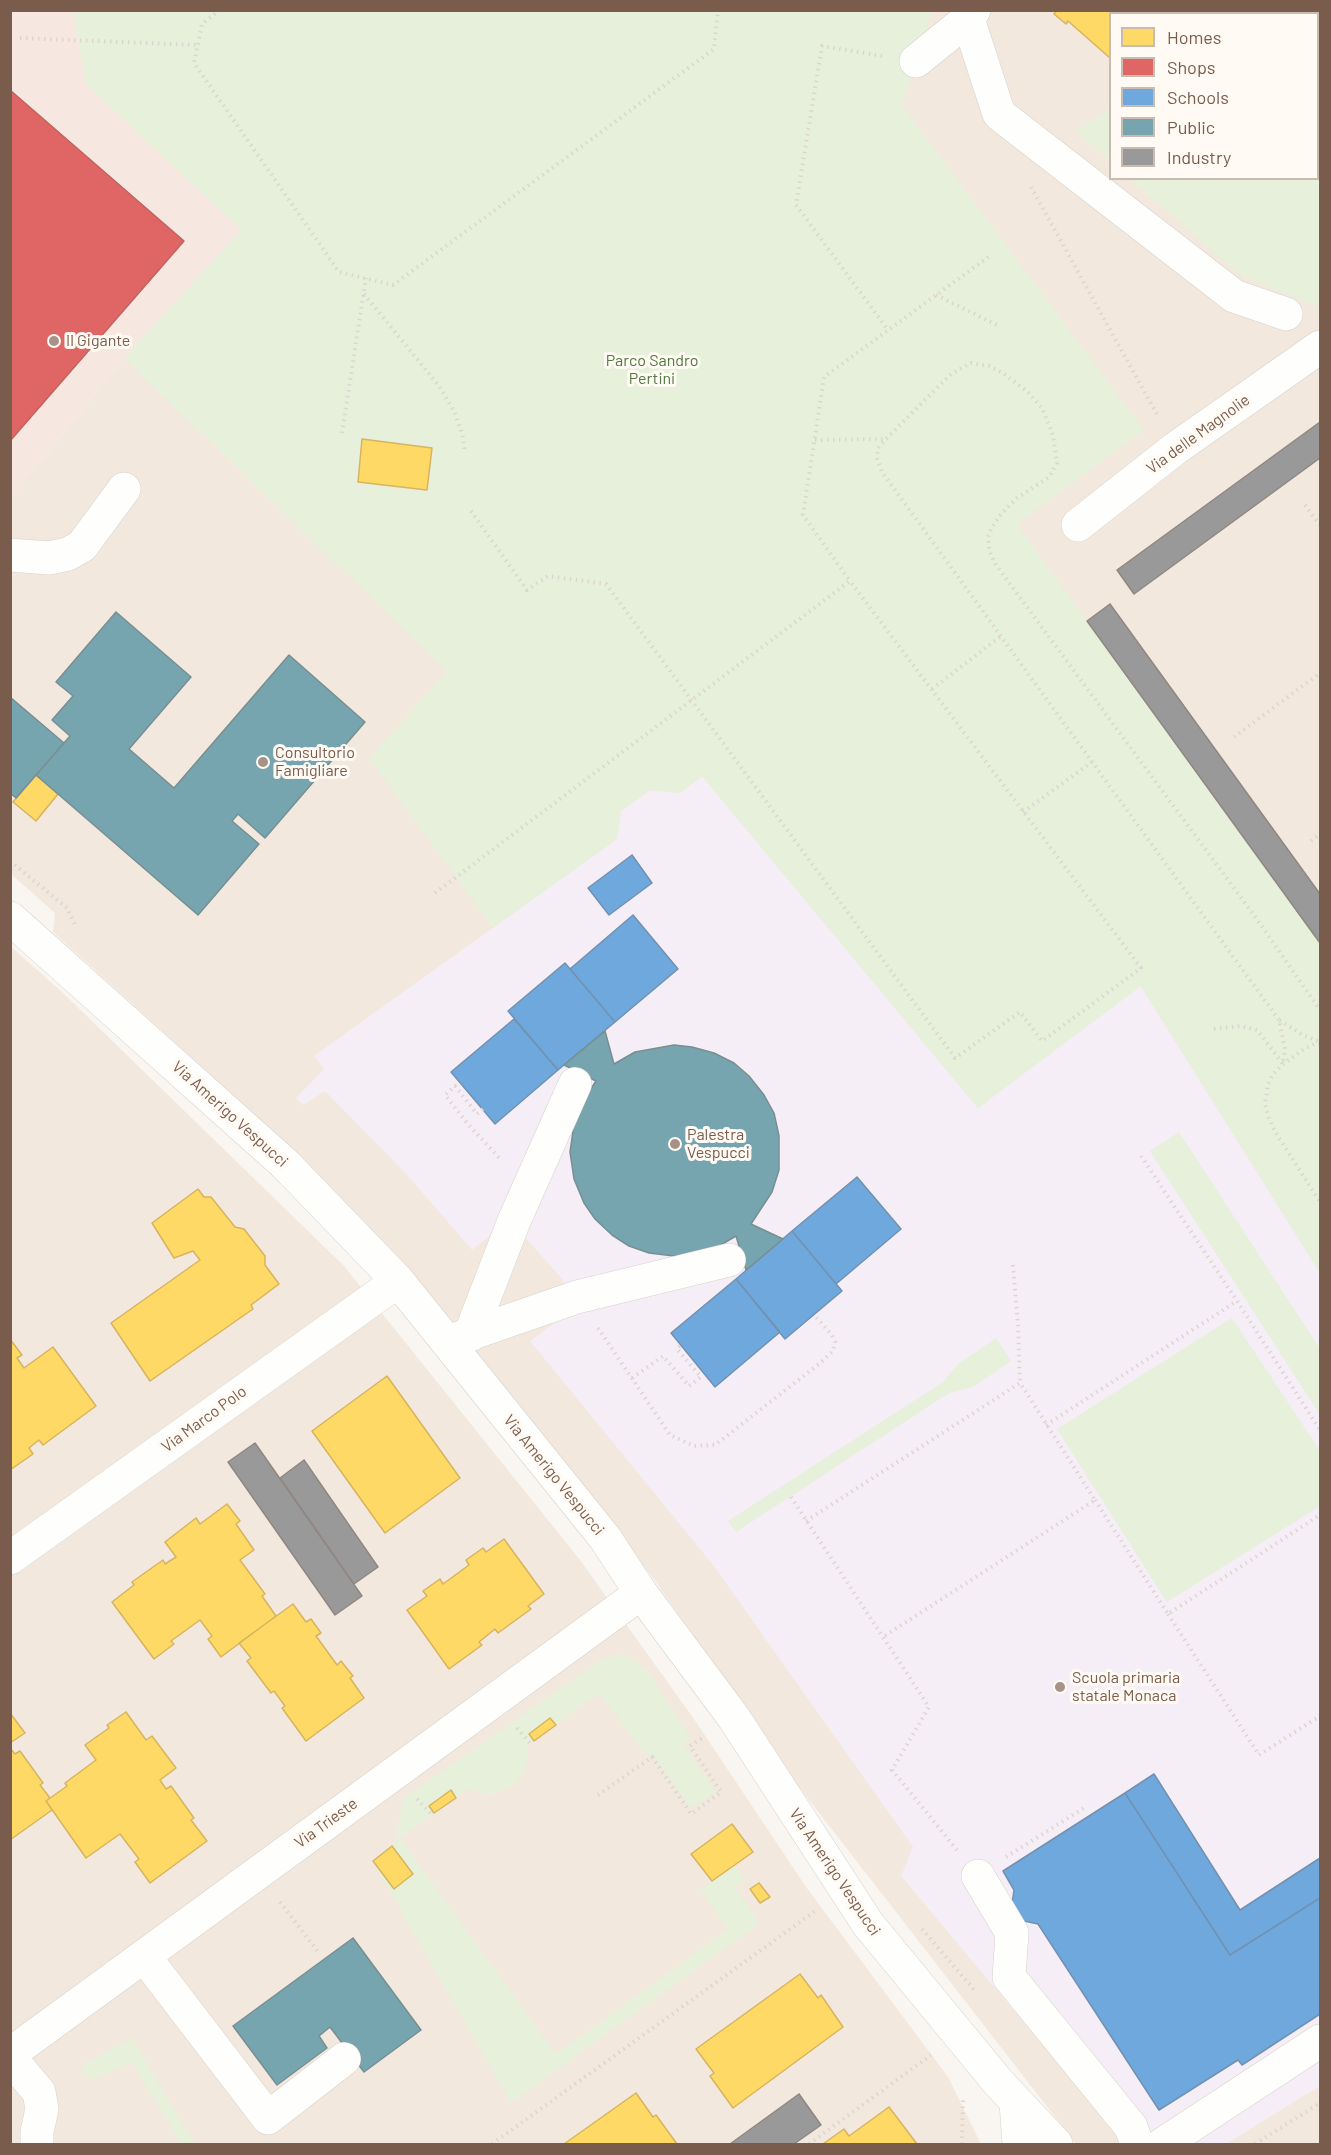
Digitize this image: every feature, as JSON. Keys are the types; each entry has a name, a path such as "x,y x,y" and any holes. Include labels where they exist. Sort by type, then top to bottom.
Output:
{"street":[{"path":"916,61 971,15 999,114 1234,296 1286,314"},
{"name":"Via delle Magnolie","path":"1078,525 1176,448 1320,347"},
{"path":"10,555 49,558 68,554 82,546 124,489"},
{"name":"Via Amerigo Vespucci","path":"10,918 285,1164 398,1281 458,1338 734,1718 868,1924 958,2035 1016,2103 1056,2145"},
{"path":"458,1338 514,1221 575,1084"},
{"path":"458,1338 577,1297 729,1260"},
{"name":"Via Marco Polo","path":"10,1558 398,1281"},
{"name":"Via Trieste","path":"10,2056 641,1593"},
{"path":"978,1876 1012,1933 1009,1977 1131,2127 1137,2145"},
{"path":"144,1956 267,2118 344,2059"},
{"path":"1163,2145 1320,2042"},
{"path":"10,2056 39,2092 42,2109 37,2145"},
{"path":"1016,2103 1019,2145"}],"path":[{"path":"220,10 202,24 194,63 339,272 393,285 714,49 718,10"},
{"path":"20,38 197,45"},
{"path":"888,330 796,205 822,46 916,61"},
{"path":"1030,185 1176,448"},
{"path":"471,511 527,590 548,576 606,584 955,1058 1020,1012 1042,1041 1140,968 850,581 803,514 824,377 991,255"},
{"path":"342,433 366,278"},
{"path":"364,294 439,386 454,411 462,433 465,453"},
{"path":"936,295 999,326"},
{"path":"1320,1010 1249,908 996,565 989,550 988,537 1001,514 1017,498 1049,477 1057,463 1053,435 1042,408 1028,392 989,366 971,363 951,374 878,448 877,458 882,472 1279,1020 1320,1043"},
{"path":"815,440 886,439"},
{"path":"1305,505 1320,525"},
{"path":"435,893 850,581"},
{"path":"932,689 1001,636"},
{"path":"1234,737 1320,673"},
{"path":"1023,812 1092,762"},
{"path":"1311,841 1320,834"},
{"path":"1279,1020 1285,1048 1283,1064"},
{"path":"1214,1029 1241,1026 1257,1030 1283,1064"},
{"path":"1320,1043 1304,1049 1283,1064 1268,1084 1265,1104 1268,1116 1284,1147 1320,1202"},
{"path":"483,1109 477,1114 455,1086 445,1095 467,1124 528,1188"},
{"path":"1141,1156 1320,1430"},
{"path":"1013,1265 1020,1383 1259,1755 1320,1716"},
{"path":"577,1297 670,1435 694,1446 715,1445 833,1351 835,1342 832,1335 814,1315"},
{"path":"1046,1425 1237,1301"},
{"path":"632,1378 663,1356 689,1386 701,1377 677,1349 681,1345"},
{"path":"806,1521 1020,1383"},
{"path":"791,1497 929,1707 891,1770 978,1876 1087,1806"},
{"path":"883,1637 1095,1500"},
{"path":"1168,1614 1320,1515"},
{"path":"598,1795 652,1757 691,1814 721,1792 690,1746 734,1718"},
{"path":"257,1873 319,1953"},
{"path":"492,2145 845,1889"},
{"path":"809,2145 958,2035"},
{"path":"1255,2145 1320,2103"}],"shaded area":[{"path":"11,11 73,11 86,84 241,230 124,358 11,497"},
{"path":"73,11 1320,11 1320,2144 1076,2144 789,1774 656,1582 481,1360 378,1240 254,1114 53,932 55,913 11,874 11,497 124,358 241,230 86,84"},
{"name":"Scuola primaria statale Monaca","path":"702,776 978,1108 1140,985 1320,1273 1320,2086 1226,2144 1161,2144 1141,2121 1118,2135 901,1876 913,1847 713,1565 530,1341 565,1315 563,1280 524,1236 498,1229 472,1250 408,1176 325,1091 303,1105 296,1098 324,1069 314,1056 617,839 621,811 650,790 680,793"},
{"path":"10,946 63,993 344,1266 580,1560 694,1719 806,1887 948,2077 981,2144 11,2144"}],"green space":[{"path":"1253,10 1320,11 1320,301 1314,306 1239,274 1131,180 1319,180 1319,12 1250,12"},
{"name":"Parco Sandro Pertini","path":"73,11 932,11 902,105 1144,430 1017,524 1320,943 1320,1273 1141,986 978,1108 702,776 680,793 650,790 621,811 617,839 493,928 369,758 447,672 124,358 241,230 86,84"},
{"path":"1109,109 1109,160 1076,131"},
{"path":"1179,1132 1320,1349 1320,1415 1150,1151"},
{"path":"1232,1318 1320,1451 1320,1506 1167,1602 1057,1429"},
{"path":"996,1338 1011,1361 973,1387 949,1393 736,1532 728,1521 943,1382 958,1364"},
{"path":"618,1654 629,1657 647,1670 691,1739 684,1744 716,1792 691,1809 653,1755 646,1756 599,1693 556,1725 550,1718 529,1733 534,1741 527,1747 526,1766 515,1784 498,1793 488,1795 467,1789 456,1798 450,1790 429,1806 434,1813 400,1838 556,2054 728,1929 700,1889 735,1865 745,1879 734,1887 760,1923 511,2103 372,1861 399,1838 396,1832 404,1798 603,1659"},
{"path":"132,2038 195,2144 181,2144 132,2062 92,2080 84,2074 82,2065"}],"building: Homes":[{"path":"1057,10 1158,10 1156,12 1109,12 1109,57 1068,21 1066,24 1054,14"},
{"path":"362,439 432,448 427,490 358,482"},
{"path":"36,775 58,794 36,821 13,802"},
{"path":"198,1189 204,1197 211,1197 235,1227 244,1229 265,1256 265,1265 279,1284 251,1305 253,1309 150,1381 111,1323 200,1260 193,1251 174,1258 152,1223"},
{"path":"10,1339 22,1355 17,1358 24,1368 53,1347 96,1406 43,1445 39,1440 29,1448 33,1454 10,1470"},
{"path":"387,1376 460,1478 385,1533 312,1431"},
{"path":"227,1504 240,1521 236,1524 254,1550 240,1560 265,1594 262,1596 276,1616 221,1657 208,1639 212,1636 200,1620 171,1641 174,1644 154,1659 112,1602 134,1585 132,1582 163,1560 165,1564 176,1557 165,1542 196,1518 200,1524"},
{"path":"504,1539 544,1594 528,1606 531,1609 498,1633 495,1629 479,1642 482,1645 449,1669 407,1610 427,1596 423,1591 440,1579 443,1584 469,1565 466,1560 483,1548 486,1552"},
{"path":"293,1604 306,1622 311,1619 321,1633 316,1636 337,1665 341,1661 353,1676 350,1678 364,1698 306,1741 282,1708 285,1706 274,1691 271,1693 247,1661 251,1658 239,1643"},
{"path":"126,1712 146,1740 152,1736 176,1768 160,1780 166,1789 171,1786 194,1818 191,1820 207,1841 150,1883 135,1862 139,1859 120,1834 86,1858 46,1801 67,1786 65,1783 96,1760 85,1745 109,1728 107,1725"},
{"path":"10,1713 25,1733 10,1743"},
{"path":"550,1718 556,1725 534,1741 529,1734"},
{"path":"10,1748 15,1754 20,1751 43,1783 40,1785 50,1798 46,1801 52,1810 10,1840"},
{"path":"451,1790 456,1798 434,1813 429,1806"},
{"path":"732,1824 753,1852 712,1881 691,1854"},
{"path":"392,1846 413,1874 394,1889 373,1861"},
{"path":"759,1883 770,1897 760,1903 750,1889"},
{"path":"800,1974 818,1998 821,1995 843,2027 733,2108 710,2076 714,2073 696,2049"},
{"path":"636,2093 653,2117 656,2115 677,2144 564,2144"},
{"path":"889,2107 917,2144 823,2144 844,2129 849,2136"}],"building: Shops":[{"name":"Il Gigante","path":"10,90 184,241 10,441"}],"building: Schools":[{"path":"632,855 652,883 609,915 588,888"},
{"path":"633,915 678,969 615,1022 570,969"},
{"path":"565,963 615,1022 558,1070 508,1011"},
{"path":"514,1019 558,1070 495,1124 451,1072"},
{"path":"857,1177 901,1229 836,1284 792,1231"},
{"path":"792,1231 842,1291 785,1339 736,1279"},
{"path":"736,1279 780,1332 715,1387 671,1333"},
{"path":"1154,1774 1240,1910 1320,1858 1320,1898 1230,1955 1125,1793"},
{"path":"1125,1793 1230,1955 1320,1898 1320,2014 1242,2065 1238,2060 1159,2110 1038,1924 1010,1918 1014,1890 1003,1871"}],"building: Public":[{"name":"Consultorio Famigliare","path":"116,612 191,677 129,749 174,788 289,655 365,722 265,838 238,814 232,821 259,844 198,915 36,775 70,736 52,720 73,696 56,682"},
{"path":"10,697 64,743 16,798 10,793"},
{"name":"Palestra Vespucci","path":"605,1031 614,1064 635,1052 674,1045 692,1047 714,1053 734,1063 749,1076 764,1095 774,1113 779,1136 779,1170 772,1192 751,1224 783,1239 746,1270 736,1236 719,1246 697,1254 674,1256 649,1253 629,1246 612,1235 595,1219 584,1203 574,1179 570,1152 574,1124 582,1102 596,1081 564,1065"},
{"path":"353,1938 421,2030 364,2072 330,2027 319,2036 327,2048 277,2085 233,2026"}],"building: Industry":[{"path":"1193,10 1253,10 1251,12 1191,12"},
{"path":"1320,422 1320,458 1134,594 1117,570"},
{"path":"1110,604 1320,894 1320,943 1087,621"},
{"path":"255,1443 362,1596 335,1615 228,1462"},
{"path":"304,1460 378,1567 354,1584 280,1478"},
{"path":"799,2094 821,2125 794,2144 730,2144"}],"place":[{"name":"Il Gigante","path":"54,341"},
{"name":"Consultorio Famigliare","path":"263,762"},
{"name":"Palestra Vespucci","path":"675,1144"},
{"name":"Scuola primaria statale Monaca","path":"1060,1687"}]}
